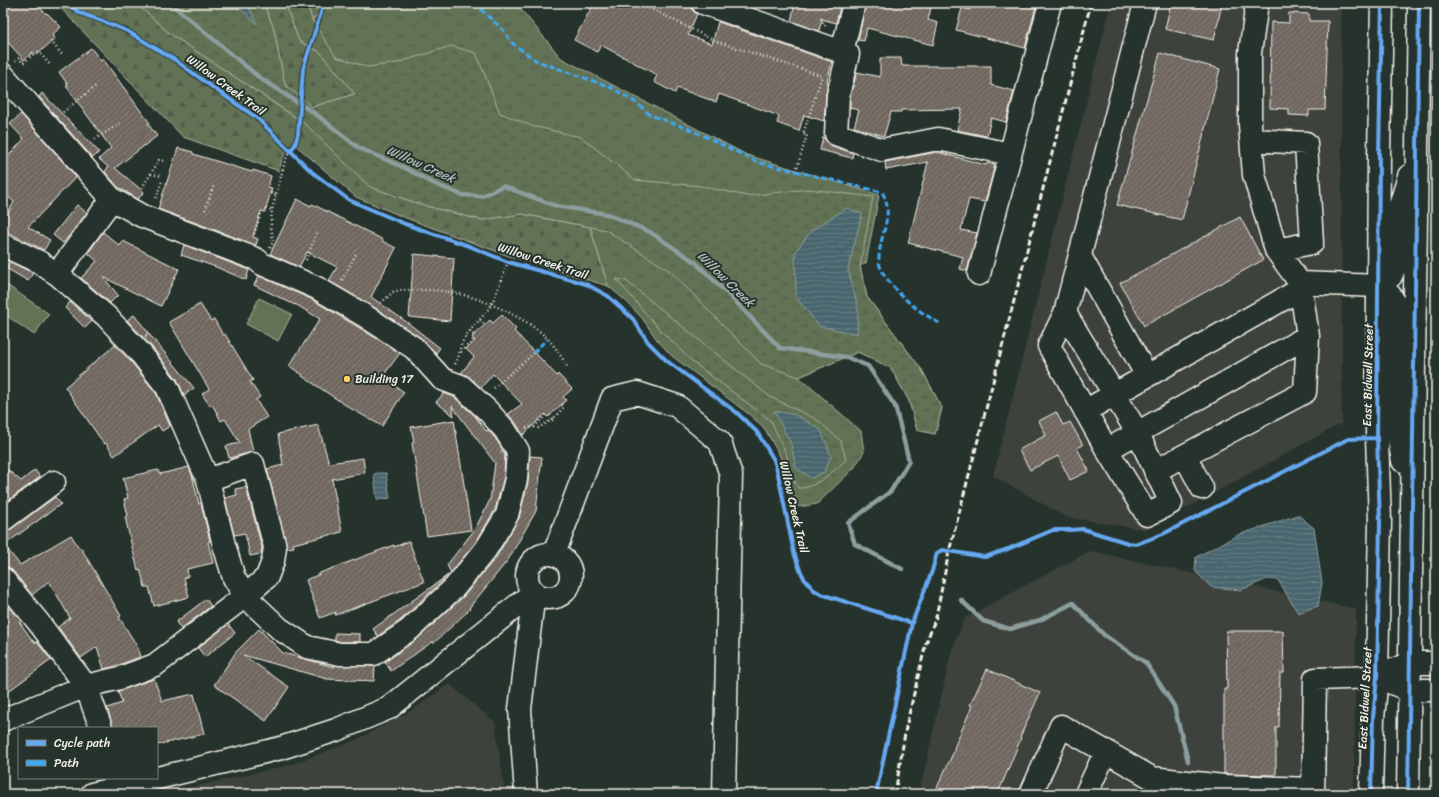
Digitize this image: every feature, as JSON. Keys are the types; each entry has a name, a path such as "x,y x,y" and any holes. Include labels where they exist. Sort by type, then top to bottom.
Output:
{"main road":[{"path":"703,3 848,54 838,95 836,134 882,150 938,139 1010,154"},
{"path":"842,52 854,3"},
{"path":"979,274 1050,3"},
{"path":"1065,313 1137,432 1171,503 1147,515 1107,450 1049,346 1065,313 1145,3"},
{"path":"1156,471 1305,392 1308,336 1301,286 1276,250 1254,175 1250,125 1250,53 1257,3"},
{"name":"East Bidwell Street","path":"1371,794 1372,718 1377,677 1380,521 1377,438 1379,154 1382,3"},
{"path":"1408,794 1419,3"},
{"path":"3,244 39,262 57,274 106,316 142,355 167,387 208,480 224,545 234,578 245,596 280,629 307,647 340,654 374,654 409,630 455,587 486,549 507,515 516,479 518,451 505,430 488,411 461,386 442,380 414,348 365,316 317,288 262,264 256,259 142,216 112,199 9,68"},
{"path":"1252,140 1306,143 1312,243 1276,250"},
{"path":"1379,286 1391,276 1396,264 1398,213 1417,148"},
{"path":"57,274 112,199"},
{"path":"1080,256 1147,376"},
{"path":"1085,411 1301,286 1379,286 1392,296 1397,314 1394,413 1412,513"},
{"path":"1107,450 1308,336"},
{"path":"554,554 612,399 637,393 677,406 720,442 731,475 724,794"},
{"path":"1185,456 1202,488"},
{"path":"3,720 86,686 120,678 155,665 245,596 266,577 273,560 274,547 253,464 208,480"},
{"path":"3,520 54,482"},
{"path":"554,554 560,557 569,566 571,579 568,586 559,595 546,598 534,592 527,580 527,572 529,565 540,556 554,554"},
{"path":"3,579 39,623 86,686 101,727"},
{"path":"158,778 281,748 336,730 389,708 534,592"},
{"path":"526,794 520,709 534,592"},
{"path":"1031,794 1061,726 1152,778 1223,786 1313,792 1315,678 1377,677 1410,663 1436,663"},
{"path":"1377,677 1409,690 1436,690"},
{"path":"1086,794 1106,751"},
{"path":"92,794 154,779"}],"path":[{"path":"3,7 6,4"},
{"path":"642,4 715,40 823,76"},
{"path":"51,41 63,56"},
{"path":"38,51 51,66"},
{"path":"9,68 19,58 23,63 35,53"},
{"path":"63,112 96,86"},
{"path":"95,139 122,122"},
{"path":"285,145 296,156"},
{"path":"269,249 273,242 271,224 272,210 285,161 295,145"},
{"path":"142,188 159,160 166,161"},
{"path":"151,174 161,176"},
{"path":"156,198 162,181"},
{"path":"205,210 214,185"},
{"path":"270,193 276,195"},
{"path":"266,208 272,210"},
{"path":"254,234 262,211"},
{"path":"306,260 317,232"},
{"path":"342,280 357,252"},
{"path":"453,366 459,357 459,348 491,304 508,262"},
{"path":"381,304 393,292 400,290 454,292 491,304 537,329 552,344 568,368"},
{"path":"480,320 485,325"},
{"path":"460,352 474,337 470,331"},
{"path":"494,388 534,353"},
{"path":"525,429 533,427 538,428 553,419 564,407 561,404"},
{"path":"533,427 548,415 553,419"}],"shaded area":[{"path":"1111,3 1341,3 1342,423 1146,530 1066,517 993,476"},
{"path":"1090,551 1356,609 1354,794 919,794 952,649 965,618"},
{"path":"449,684 495,722 505,794 162,794 290,765 354,741 411,711"}],"green space":[{"path":"56,3 136,3 169,33 304,123 371,187 422,205 481,220 522,214 590,227 608,286 509,256 406,218 356,197 293,143 282,159 279,171 183,137"},
{"path":"136,3 263,3 273,26 285,85 312,107 355,94 320,52 299,41 285,3 307,3 312,20 336,57 368,67 397,63 451,46 476,53 500,113 532,126 581,137 635,180 701,186 747,196 808,189 873,197 860,266 867,297 922,370 942,408 935,434 917,430 909,401 891,368 858,352 799,377 761,364 670,271 606,230 522,214 482,220 422,205 370,187 304,123 169,33"},
{"path":"263,3 273,26 355,94 285,3 307,3 312,20 329,3 342,3 342,8 377,3 510,3 519,7 561,58 747,155 879,195 866,263 860,266 867,297 922,370 942,408 935,434 917,430 909,401 891,368 858,352 799,377 861,431 864,452 854,468 817,504 799,507 790,497 781,458 765,429 750,415 672,356 658,341 642,318 626,301 608,286 590,227 370,187 304,123 169,33"},
{"path":"263,3 285,3 299,41 320,52 355,94 312,107 285,85 273,26"},
{"path":"307,3 329,3 312,20"},
{"path":"616,279 626,281 770,397 816,419 841,441 846,460 817,483 804,488 798,488 791,475 786,453 771,421 694,363 663,333"},
{"path":"4,283 49,314 34,335 3,313"},
{"path":"259,298 292,314 278,341 246,324"}],"water":[{"path":"234,3 247,3 257,24"},
{"path":"847,208 862,214 848,269 858,308 857,334 819,326 796,297 795,252 812,230"},
{"path":"774,411 796,415 821,430 831,456 824,472 811,478 796,468 791,444"},
{"path":"386,473 390,498 377,500 374,474"},
{"path":"1298,515 1314,528 1322,583 1318,606 1298,613 1278,580 1267,579 1241,590 1211,587 1195,571 1196,557 1238,535"}],"building":[{"path":"3,3 36,3 61,27 52,35 55,39 36,55 33,52 24,60 3,37"},
{"path":"594,3 691,3 693,11 697,14 688,35 712,44 718,22 832,62 827,81 824,121 804,115 799,131 777,123 779,116 719,94 716,102 677,88 675,93 654,82 657,75 601,45 597,52 574,40"},
{"path":"795,3 841,3 836,23 822,19 819,31 791,21"},
{"path":"866,3 932,3 928,20 938,23 933,45 867,28 864,41 858,40"},
{"path":"971,3 1037,3 1025,48 956,30 962,8 970,10"},
{"path":"1171,3 1222,3 1214,40 1165,29"},
{"path":"1289,13 1309,14 1309,21 1328,21 1325,110 1309,110 1309,116 1289,115 1289,109 1270,108 1271,22 1289,23"},
{"path":"91,48 101,61 103,59 150,123 148,124 157,136 115,168 144,192 138,199 118,187 105,172 108,167 99,159 111,148 66,86 68,85 59,72"},
{"path":"1160,53 1220,69 1182,220 1117,205"},
{"path":"880,58 901,58 902,66 991,66 991,85 1014,91 1006,122 991,118 987,136 957,130 962,109 901,110 901,112 891,112 884,136 854,127 859,110 850,108 850,97 857,72 880,77"},
{"path":"42,93 99,152 93,158 39,97"},
{"path":"21,114 76,177 28,227 50,240 44,250 3,230 3,222 14,202 3,192 3,162 24,139 10,124"},
{"path":"823,137 832,146 853,153 852,158 820,150"},
{"path":"178,148 252,172 253,170 271,176 268,187 272,188 265,212 261,211 253,237 258,239 256,245 158,209"},
{"path":"937,152 986,165 987,163 995,165 985,202 969,199 961,230 977,233 967,271 960,269 963,257 908,243 928,162 886,170 885,162"},
{"path":"297,199 311,206 312,204 372,234 396,248 371,297 440,348 436,353 421,338 372,306 329,281 337,267 307,252 299,267 270,254"},
{"path":"77,205 87,213 63,243 53,235"},
{"path":"1240,217 1263,260 1144,326 1120,283"},
{"path":"103,232 120,246 123,241 179,269 161,306 103,277 118,295 110,303 81,278 97,261 88,253"},
{"path":"184,245 249,270 246,280 216,267 181,255"},
{"path":"414,254 454,258 450,321 409,317"},
{"path":"10,262 33,273 28,281 6,268"},
{"path":"259,276 311,299 400,353 383,376 404,392 382,426 350,408 289,366 320,319 295,304 254,285"},
{"path":"70,302 92,321 85,328 65,308"},
{"path":"200,304 211,321 214,319 223,335 225,334 253,380 250,382 260,397 256,400 267,417 248,429 253,452 229,458 226,446 240,443 225,419 221,421 212,404 210,406 202,394 209,389 169,322"},
{"path":"134,315 148,332 145,337 149,334 194,388 184,395 177,379 152,347 127,320"},
{"path":"502,315 516,329 514,331 557,376 558,374 572,389 563,397 566,400 548,417 545,414 523,435 516,423 508,414 522,404 493,374 481,388 469,377 461,373 474,357 466,349 475,341 472,337 490,320 493,323"},
{"path":"115,345 132,363 156,393 170,426 162,431 158,425 114,456 106,443 104,444 65,387"},
{"path":"444,393 454,397 475,416 486,431 488,430 495,438 503,450 500,452 505,454 504,477 495,510 476,542 451,573 447,565 475,529 490,500 495,463 452,406 454,416 436,402"},
{"path":"1056,412 1063,425 1070,422 1083,445 1077,448 1089,471 1070,480 1058,456 1030,470 1019,450 1046,435 1039,421"},
{"path":"454,420 471,530 427,536 412,443 414,442 411,427"},
{"path":"318,425 329,463 363,458 365,473 332,479 342,532 293,544 294,547 287,548 267,469 283,465 278,434"},
{"path":"530,456 542,457 536,511 508,560 469,608 470,609 434,643 432,642 391,671 385,662 417,639 464,596 497,556 519,518 528,482"},
{"path":"3,466 21,481 35,470 40,477 3,504"},
{"path":"189,467 199,504 201,503 210,541 208,542 213,563 187,569 188,576 184,578 189,597 154,606 149,587 145,587 140,569 138,570 133,551 125,517 128,516 124,499 128,498 123,478 158,470 160,474"},
{"path":"246,487 262,548 261,554 250,556 245,533 234,535 225,498 237,495 235,489"},
{"path":"55,497 61,504 4,545 20,565 71,535 79,548 81,548 121,616 119,617 137,646 140,657 104,669 97,647 81,658 58,627 70,618 49,581 32,595 13,571 8,567 3,567 3,532 10,530"},
{"path":"409,541 424,582 335,615 336,612 320,618 306,580 320,573 394,545 394,547"},
{"path":"448,575 401,620 378,636 373,629"},
{"path":"3,599 33,641 36,643 37,642 51,660 3,695"},
{"path":"206,599 211,606 181,629 176,622"},
{"path":"228,624 235,633 205,657 198,648"},
{"path":"259,629 283,653 334,667 334,665 375,666 374,681 327,679 243,655 289,687 266,721 214,685 236,652"},
{"path":"1226,631 1283,631 1284,673 1280,673 1279,727 1276,727 1276,775 1224,774 1224,689 1227,689"},
{"path":"335,633 360,634 360,642 341,642 335,640"},
{"path":"987,669 1040,693 1020,737 1021,738 1002,784 997,794 934,794 955,749 954,748 972,706 970,705"},
{"path":"154,679 162,701 194,694 204,734 158,745 158,727 113,727 107,708 122,703 118,691"}],"waterway":[{"name":"Willow Creek","path":"170,3 260,78 317,115 359,148 403,167 435,184 462,195 482,196 503,186 556,206 607,214 650,232 695,262 780,348 846,357 868,366 895,406 909,461 891,491 848,523 855,544 902,569"},
{"name":"Willow Creek","path":"961,600 983,621 1010,629 1040,620 1073,603 1104,635 1146,663 1174,706 1188,761"}],"railway":[{"path":"895,794 906,727 926,643 936,617 949,552 1091,3"}],"marked path":[{"path":"474,3 504,31 512,43 537,61 610,87 637,103 650,115 694,131 757,162 882,192 886,200 887,216 880,248 879,264 881,269 891,284 908,302 941,324"},
{"path":"534,353 547,339"}],"cycle path":[{"name":"Willow Creek Trail","path":"66,3 80,13 127,31 175,60 257,118 312,172 349,200 405,224 469,246 508,262 586,284 608,296 633,319 648,342 667,361 736,412 757,432 774,460 794,553 805,580 814,590 821,594 912,623"},
{"path":"290,151 295,145 298,134 303,69 324,3"},
{"path":"1371,794 1373,718 1377,677 1380,521 1377,438 1379,154 1382,3"},
{"path":"1408,794 1419,3"},
{"path":"876,794 912,623 932,571 937,553 942,550 985,557 1053,530 1083,529 1128,543 1137,544 1163,534 1348,439 1377,438"}],"place":[{"name":"Building 17","path":"347,379"}]}
